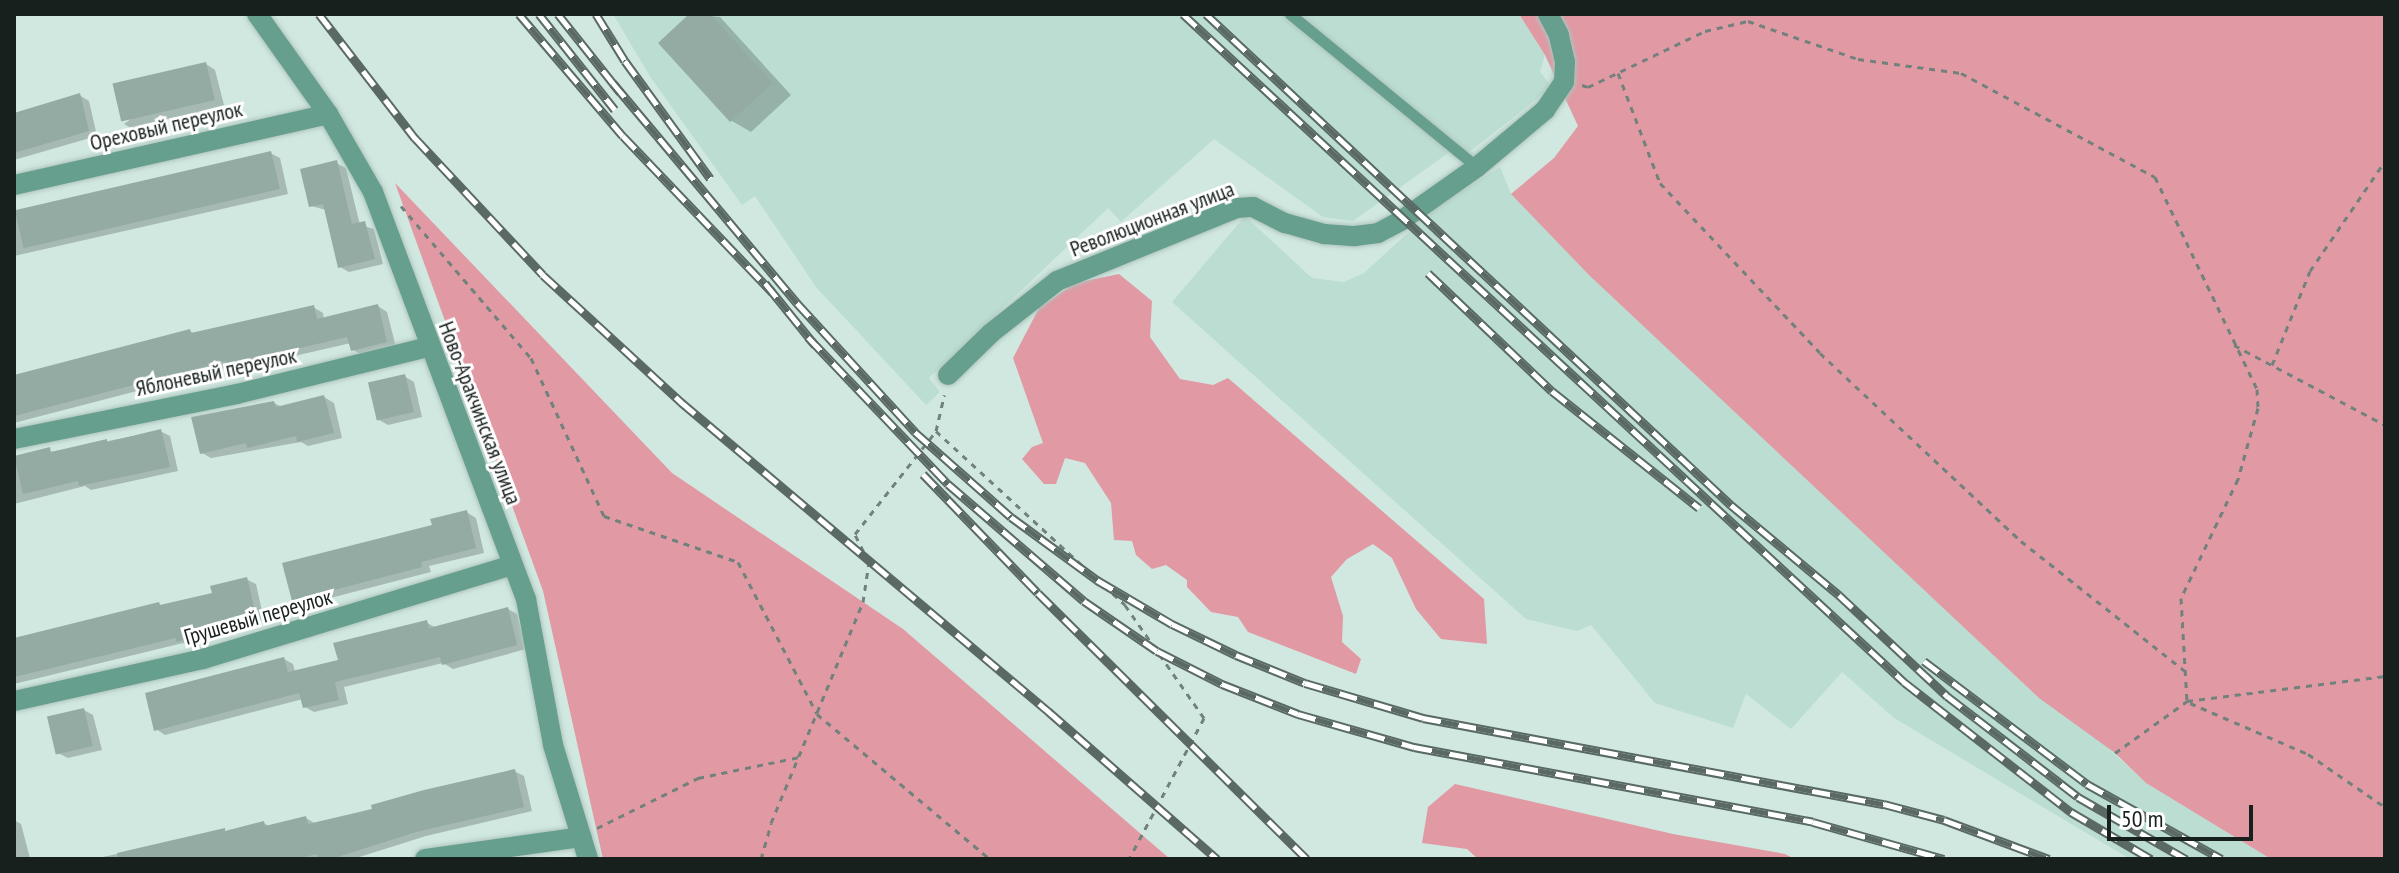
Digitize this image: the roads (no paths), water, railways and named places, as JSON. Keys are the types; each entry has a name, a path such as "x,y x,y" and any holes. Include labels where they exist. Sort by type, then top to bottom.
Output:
{"street":[{"name":"Ново-Аракчинская улица","path":"257,14 328,114 373,192 428,347 526,599 553,745 588,859"},
{"name":"Революционная улица","path":"948,375 1037,293 1129,250 1237,208 1253,207 1285,223 1324,234 1355,236 1378,233 1477,167 1545,110 1564,82 1565,62 1559,35 1548,14"},
{"name":"Ореховый переулок","path":"14,185 328,114"},
{"name":"Яблоневый переулок","path":"14,439 237,394 428,347"},
{"name":"Грушевый переулок","path":"14,701 203,659 512,565"},
{"path":"425,859 581,837"}],"lane":[{"path":"1290,14 1477,167"}],"railway":[{"path":"319,14 415,138 543,275 681,402 1048,711 1217,859"},
{"path":"519,14 623,136 772,292"},
{"path":"539,14 615,110"},
{"path":"558,14 620,92"},
{"path":"596,14 625,61 710,178"},
{"path":"1183,14 1904,682 2071,812 2151,859"},
{"path":"1206,14 1731,505 1839,595 1947,696 2078,797 2186,859"},
{"path":"613,83 797,303 915,432 1011,517 1097,580 1172,624 1305,683 1423,718 1884,804 1944,820 2049,859"},
{"path":"1428,273 1552,391 1699,508"},
{"path":"765,283 815,345"},
{"path":"808,337 948,484 1084,601 1157,651 1222,684 1298,714 1414,747 1813,822 1944,859"},
{"path":"923,474 1038,593 1307,859"},
{"path":"1924,661 2087,784 2222,859"}]}
